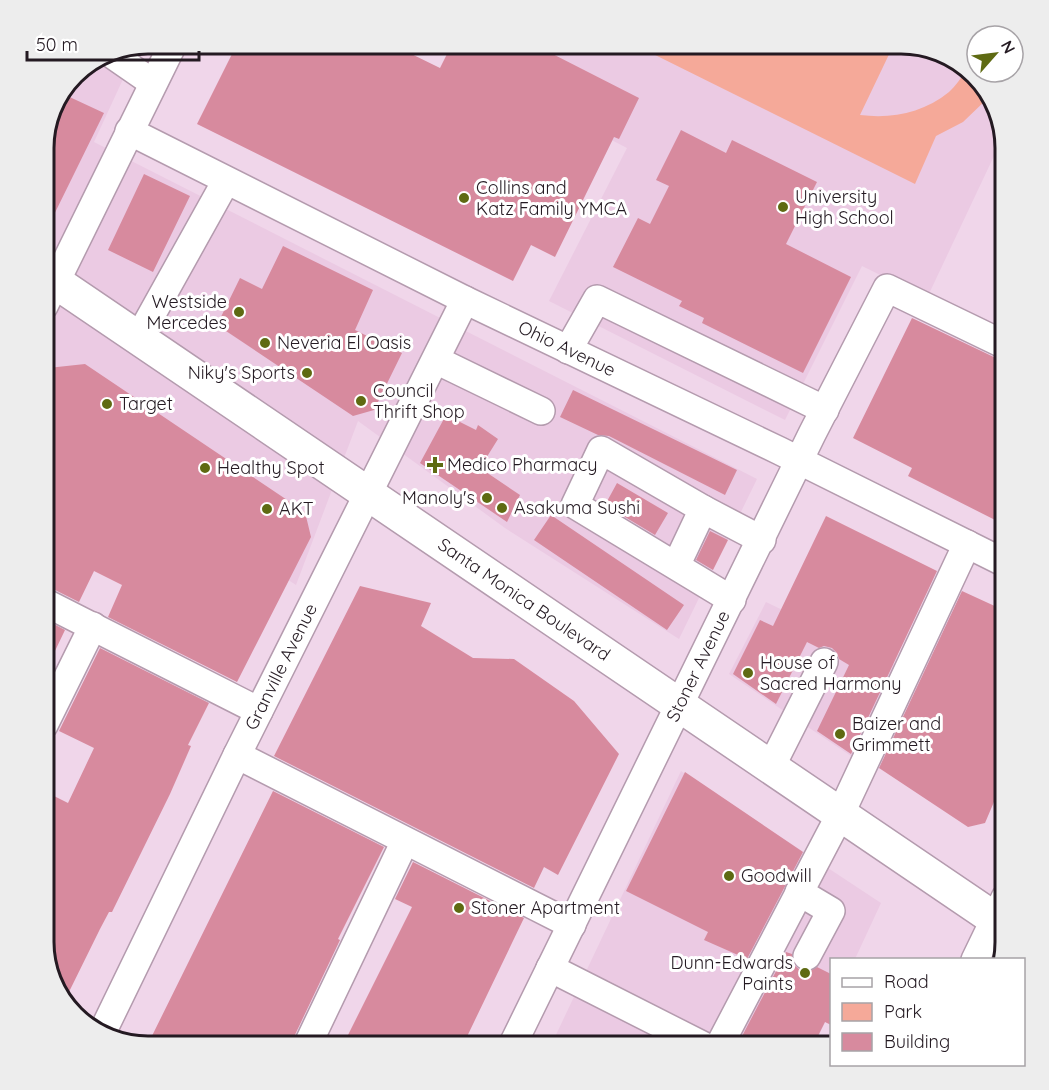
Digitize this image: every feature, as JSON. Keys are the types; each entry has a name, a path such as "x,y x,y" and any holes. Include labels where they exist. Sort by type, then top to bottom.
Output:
{"main road":[{"name":"Santa Monica Boulevard","path":"54,290 138,339 840,815 995,910"}],"street":[{"path":"54,275 168,54"},
{"path":"119,59 153,83"},
{"name":"Ohio Avenue","path":"129,131 465,300 995,558"},
{"path":"138,339 226,181"},
{"name":"Stoner Avenue","path":"517,1036 887,288 995,340"},
{"path":"568,350 597,299 825,410"},
{"name":"Granville Avenue","path":"106,1026 237,755 465,300"},
{"path":"436,360 542,411"},
{"path":"732,600 575,505 601,450 762,540"},
{"path":"676,566 703,509"},
{"path":"725,1036 840,815 968,544"},
{"path":"54,607 259,711"},
{"path":"54,705 93,626"},
{"path":"771,767 824,662"},
{"path":"237,755 572,925"},
{"path":"312,1036 405,842"},
{"path":"800,892 831,911 807,956"},
{"path":"976,958 995,926"},
{"path":"550,968 683,1036"}],"shaded area":[{"name":"University High School","path":"444,54 907,54 925,57 958,73 965,80 965,84 972,86 990,118 995,154 927,298 862,266 785,420 549,301 627,148"},
{"path":"106,64 124,77 94,142 757,479 679,639 505,528 358,421 296,585 143,486 88,582 54,565 54,142 57,124 73,91 86,77"},
{"path":"766,602 902,668 857,760 729,674"},
{"path":"681,771 881,903 855,958 830,958 830,1011 819,1036 555,1036"}],"green space":[{"path":"653,54 889,54 860,115 884,116 918,110 949,92 962,77 965,84 972,86 982,101 983,103 963,122 936,136 915,184"}],"building":[{"name":"Collins and Katz Family YMCA","path":"232,54 411,54 440,68 447,54 553,54 639,98 619,139 614,137 555,257 531,245 513,281 197,124"},
{"path":"69,97 104,113 54,215 54,142 57,124 64,106"},
{"path":"681,130 726,153 732,140 817,182 786,244 851,277 803,373 702,323 704,318 679,306 682,301 613,267 638,218 650,224 669,186 656,180"},
{"path":"144,174 190,196 153,272 108,250"},
{"path":"283,246 373,290 355,330 402,353 374,410 353,416 217,325 240,278 262,289"},
{"path":"912,318 995,358 995,520 908,476 912,468 853,438"},
{"path":"85,364 305,512 311,537 237,682 108,617 122,585 94,571 79,602 54,590 54,367"},
{"path":"573,390 737,470 725,495 609,436 598,435 560,417"},
{"path":"446,415 476,430 478,425 498,439 480,468 520,495 507,522 420,463"},
{"path":"617,483 668,513 655,535 605,505"},
{"path":"551,515 684,605 667,630 534,540"},
{"path":"826,516 937,571 851,754 817,731 849,665 839,659 832,648 824,646 819,648 807,642 776,704 733,674 760,620 773,626"},
{"path":"710,531 728,540 713,570 696,560"},
{"path":"360,586 431,603 421,626 473,658 514,659 574,701 619,754 558,875 544,867 534,888 274,756"},
{"path":"962,591 995,606 995,800 985,823 968,827 879,768"},
{"path":"54,624 65,630 54,653"},
{"path":"100,648 209,703 188,745 191,746 170,794 112,912 109,912 69,992 61,978 54,942 54,796 68,803 94,748 59,731"},
{"path":"685,772 803,852 747,959 704,940 708,932 626,891"},
{"path":"273,791 384,847 338,939 340,940 294,1036 152,1036"},
{"path":"413,862 524,918 467,1036 348,1036 412,907 395,899"},
{"path":"786,952 792,954 793,964 800,970 808,972 817,967 830,974 830,1024 825,1022 818,1036 742,1036"}],"place":[{"name":"Collins and Katz Family YMCA","path":"464,198"},
{"name":"University High School","path":"783,207"},
{"name":"Westside Mercedes","path":"239,312"},
{"name":"Neveria El Oasis","path":"265,343"},
{"name":"Niky's Sports","path":"307,373"},
{"name":"Council Thrift Shop","path":"361,401"},
{"name":"Target","path":"107,404"},
{"name":"Medico Pharmacy","path":"435,465"},
{"name":"Healthy Spot","path":"205,468"},
{"name":"Manoly's","path":"487,498"},
{"name":"Asakuma Sushi","path":"502,508"},
{"name":"AKT","path":"267,509"},
{"name":"House of Sacred Harmony","path":"748,673"},
{"name":"Baizer and Grimmett","path":"840,734"},
{"name":"Goodwill","path":"729,876"},
{"name":"Stoner Apartment","path":"459,908"},
{"name":"Dunn-Edwards Paints","path":"805,973"}]}
